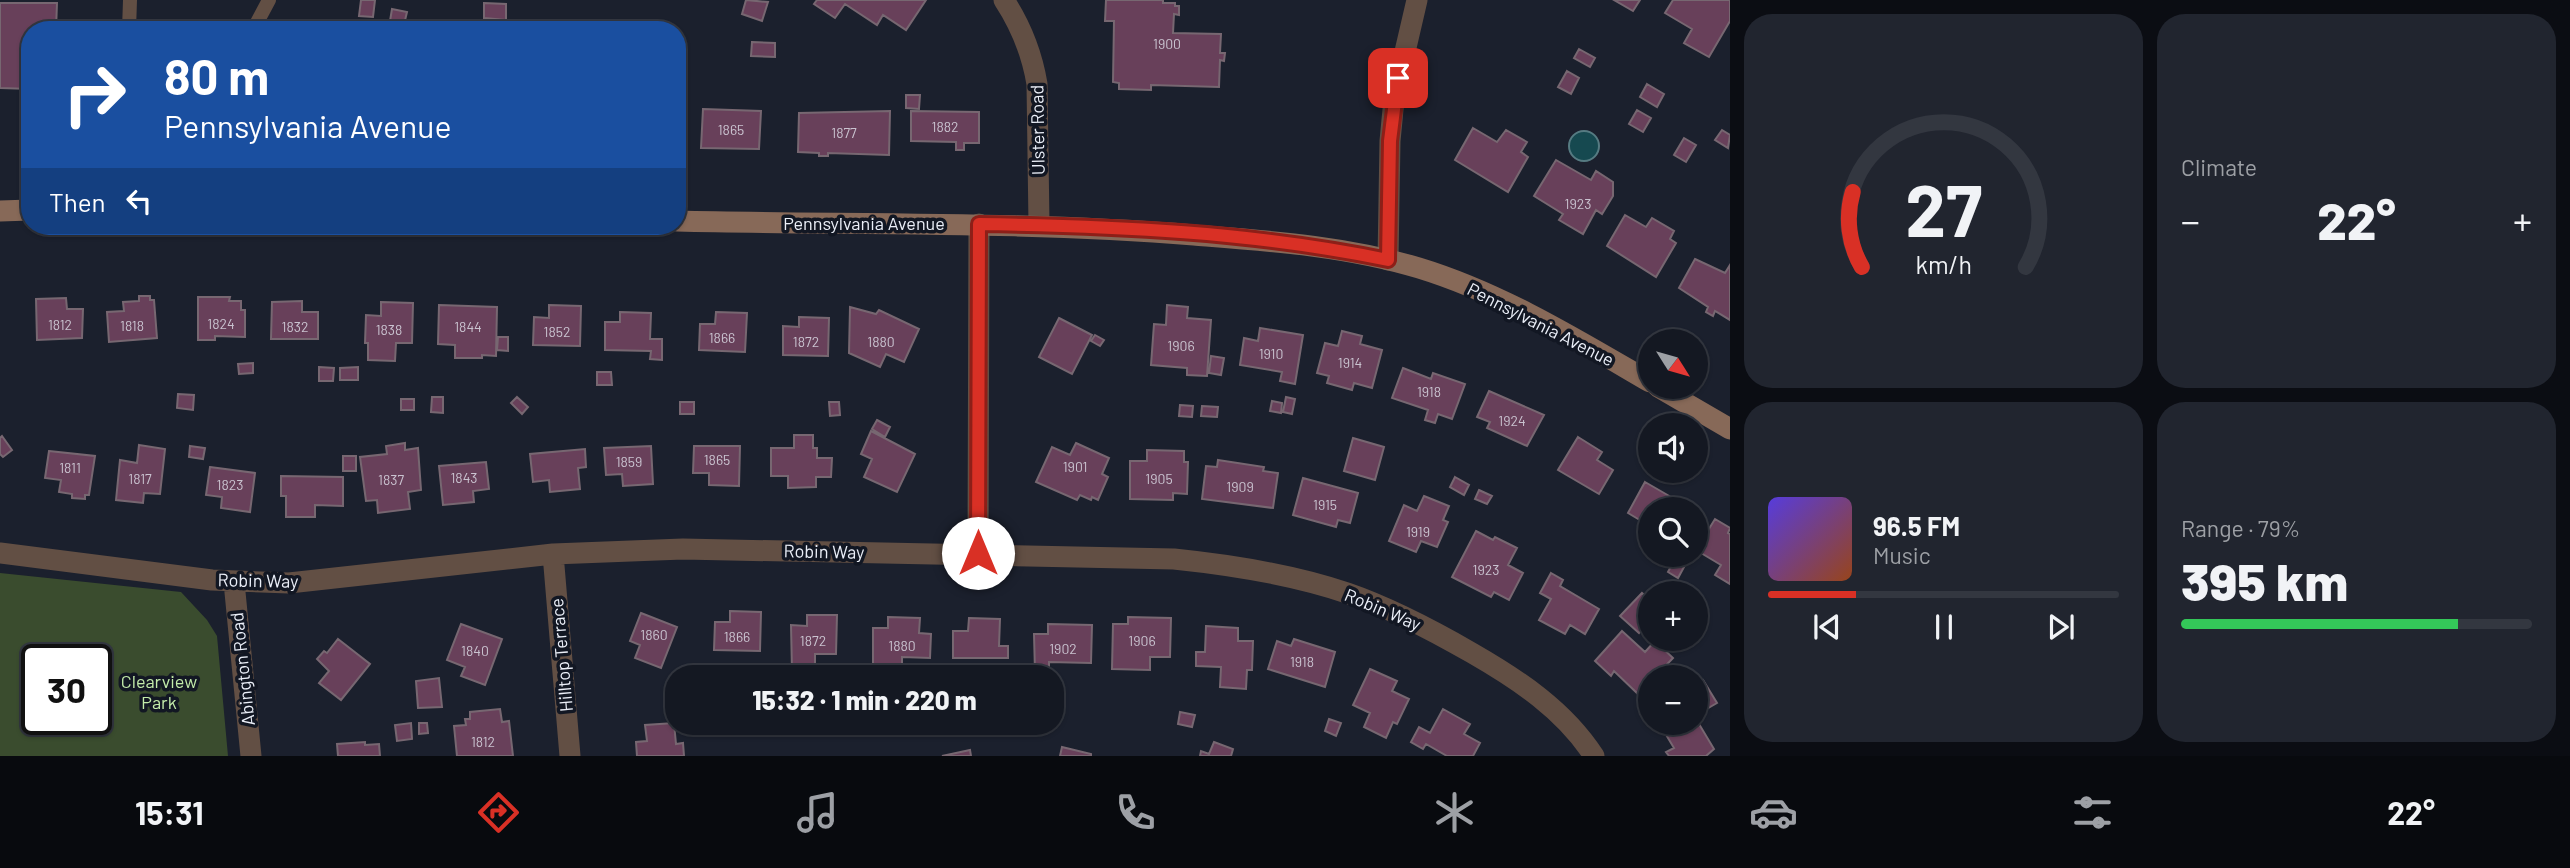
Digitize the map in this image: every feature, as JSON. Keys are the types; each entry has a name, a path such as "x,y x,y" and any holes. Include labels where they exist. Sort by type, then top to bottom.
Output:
{"street":[{"name":"Ulster Road","path":"1004,0 1022,32 1034,64 1037,84 1039,225"},
{"path":"1388,260 1390,141 1394,99 1417,0"},
{"path":"0,211 21,211"},
{"name":"Pennsylvania Avenue","path":"686,221 1113,228 1274,241 1351,252 1450,279 1518,308 1638,375"},
{"path":"978,553 979,224"},
{"path":"1679,399 1730,429"},
{"name":"Robin Way","path":"0,553 234,582 311,581 553,554 682,549 978,553 1204,562 1279,575 1348,593 1436,632 1510,675 1553,710 1594,756"},
{"name":"Hilltop Terrace","path":"553,554 570,756"},
{"name":"Abington Road","path":"234,582 251,756"}],"lane":[{"path":"129,21 130,0"},
{"path":"258,21 269,0"}],"green space":[{"name":"Clearview Park","path":"0,573 181,592 207,620 217,636 228,756 0,756"}],"shaded area":[{"path":"1584,131 1595,135 1599,146 1595,157 1584,161 1573,157 1569,146 1573,135"}],"building":[{"path":"361,0 375,0 373,17 359,16"},
{"path":"746,0 768,2 762,21 742,14"},
{"path":"817,0 926,0 906,30 883,15 877,25 845,4 835,18 814,4"},
{"path":"1106,0 1163,0 1163,3 1175,3 1175,6 1179,6 1179,15 1174,14 1173,33 1221,34 1220,53 1225,53 1224,61 1220,60 1219,87 1151,85 1151,90 1119,89 1119,83 1113,82 1114,21 1105,21"},
{"path":"1614,0 1640,0 1633,11"},
{"path":"1673,0 1730,0 1730,21 1709,57 1684,43 1692,29 1665,13"},
{"path":"0,3 57,3 56,21 21,21 21,89 0,88"},
{"path":"484,3 506,4 506,20 484,18"},
{"path":"392,9 407,12 405,21 390,21"},
{"path":"752,42 775,43 775,57 751,56"},
{"path":"1579,49 1595,58 1590,67 1574,58"},
{"path":"1567,71 1579,78 1571,94 1558,87"},
{"path":"1647,84 1664,94 1657,107 1640,97"},
{"path":"906,95 920,95 919,109 906,108"},
{"path":"703,109 761,111 759,149 701,148"},
{"path":"1637,110 1651,118 1643,132 1629,124"},
{"path":"890,111 889,155 828,153 828,156 819,156 819,153 798,152 799,113"},
{"path":"911,111 979,112 979,143 964,143 964,150 956,150 956,142 911,141"},
{"path":"1473,128 1497,142 1506,130 1527,142 1521,152 1528,157 1508,192 1455,160"},
{"path":"1722,130 1730,135 1728,148 1715,140"},
{"path":"1684,138 1696,145 1686,162 1674,155"},
{"path":"1556,160 1591,180 1596,171 1613,182 1613,196 1602,214 1596,210 1583,234 1559,220 1563,214 1534,196"},
{"path":"1625,215 1646,227 1652,218 1674,231 1670,239 1676,243 1656,277 1607,246"},
{"path":"1695,259 1725,273 1730,265 1730,320 1715,311 1713,316 1706,312 1708,307 1679,288"},
{"path":"139,296 150,296 150,300 154,300 157,338 109,342 107,312 124,311 123,302 139,301"},
{"path":"198,297 230,297 229,301 241,301 241,310 245,310 245,337 215,336 215,340 198,340"},
{"path":"66,298 67,309 83,309 82,338 37,340 36,299"},
{"path":"302,301 302,312 318,312 318,339 271,339 272,302"},
{"path":"381,302 413,303 412,343 396,343 395,361 368,360 368,343 365,343 366,315 381,316"},
{"path":"439,305 497,307 496,356 455,358 455,345 438,344"},
{"path":"549,305 581,306 580,346 533,345 534,317 549,318"},
{"path":"1167,305 1188,307 1187,318 1211,320 1207,376 1187,375 1187,368 1151,365 1154,324 1166,325"},
{"path":"850,307 876,314 879,310 919,329 904,362 886,354 880,367 849,353"},
{"path":"620,312 651,313 650,339 662,339 662,360 650,359 651,351 605,350 605,322 620,322"},
{"path":"716,312 747,313 745,352 699,350 700,324 715,324"},
{"path":"799,317 829,318 828,356 783,355 783,326 799,327"},
{"path":"1059,318 1092,335 1072,374 1039,357"},
{"path":"1260,328 1303,335 1295,384 1280,381 1282,372 1240,365 1244,338 1258,341"},
{"path":"1342,331 1362,336 1360,344 1382,350 1372,388 1354,383 1352,390 1327,383 1329,376 1317,373 1325,343 1338,346"},
{"path":"1095,335 1104,340 1100,346 1091,341"},
{"path":"498,337 508,337 508,351 497,350"},
{"path":"1211,356 1224,358 1221,375 1209,373"},
{"path":"253,363 253,373 239,374 238,364"},
{"path":"319,367 334,368 333,381 319,381"},
{"path":"358,367 358,380 340,380 340,368"},
{"path":"1403,368 1431,379 1433,373 1465,384 1452,419 1438,414 1435,423 1425,420 1428,410 1392,398"},
{"path":"597,372 611,372 612,385 597,385"},
{"path":"1489,391 1544,415 1527,446 1487,428 1490,422 1477,417"},
{"path":"178,394 194,395 193,410 177,408"},
{"path":"432,397 443,397 443,413 431,412"},
{"path":"517,397 528,407 522,414 511,403"},
{"path":"1286,397 1295,399 1292,414 1283,412"},
{"path":"401,399 414,399 414,410 401,410"},
{"path":"1272,401 1282,403 1281,413 1270,411"},
{"path":"680,402 694,402 694,414 680,414"},
{"path":"829,402 839,402 840,415 830,416"},
{"path":"1180,405 1193,406 1192,417 1179,416"},
{"path":"1202,406 1218,407 1217,417 1201,416"},
{"path":"877,420 890,427 885,437 872,429"},
{"path":"871,431 915,454 897,492 864,477 872,459 861,454"},
{"path":"794,435 813,435 813,448 817,448 817,458 832,458 831,477 816,477 816,487 788,488 788,476 771,476 771,448 794,448"},
{"path":"2,436 12,450 3,457 0,454"},
{"path":"1578,437 1602,452 1597,460 1613,470 1599,494 1558,470"},
{"path":"1353,438 1384,447 1375,480 1344,471"},
{"path":"405,443 405,450 418,448 421,490 408,492 410,509 378,513 377,500 366,501 360,457 387,454 386,446"},
{"path":"1076,443 1109,458 1102,474 1108,477 1098,500 1080,495 1077,500 1036,482 1052,447 1070,455"},
{"path":"139,445 165,449 160,494 144,493 143,503 116,500 120,460 137,463"},
{"path":"190,446 205,448 203,459 189,457"},
{"path":"651,446 653,484 623,486 622,474 606,475 604,448"},
{"path":"694,446 740,446 739,486 709,485 709,473 693,473"},
{"path":"585,449 586,467 578,468 580,489 550,492 549,480 533,482 530,454"},
{"path":"1147,450 1184,451 1184,462 1188,462 1187,494 1173,493 1173,500 1130,499 1130,461 1147,461"},
{"path":"49,451 95,456 89,495 85,495 85,499 72,498 72,494 59,492 61,480 45,478"},
{"path":"343,456 356,456 356,471 343,471"},
{"path":"1218,460 1264,467 1263,471 1278,473 1273,508 1202,499 1206,466 1217,467"},
{"path":"486,462 489,489 473,491 474,502 443,505 439,466"},
{"path":"210,467 255,473 250,512 221,508 222,497 206,495"},
{"path":"281,476 343,477 343,506 315,505 315,517 286,517 286,496 281,496"},
{"path":"1455,477 1469,485 1464,495 1450,487"},
{"path":"1303,478 1358,493 1350,523 1338,520 1336,527 1293,515"},
{"path":"1644,483 1671,497 1638,497 1638,519 1628,513"},
{"path":"1479,490 1492,496 1487,504 1475,499"},
{"path":"1424,496 1449,506 1443,520 1448,522 1437,547 1421,541 1416,552 1389,541 1404,505 1417,511"},
{"path":"1715,519 1730,528 1730,584 1715,575 1721,565 1708,557 1708,530"},
{"path":"1476,531 1517,548 1508,565 1523,573 1509,600 1494,592 1491,597 1452,577"},
{"path":"1671,567 1684,567 1678,578 1668,572"},
{"path":"1551,573 1563,580 1560,586 1599,609 1585,634 1570,625 1565,634 1539,620 1551,599 1540,593"},
{"path":"1638,597 1638,632 1620,616"},
{"path":"730,611 761,612 760,651 714,650 715,622 730,622"},
{"path":"641,613 677,627 661,668 635,658 640,645 630,641"},
{"path":"807,615 837,615 836,654 815,654 815,665 792,665 791,625 807,626"},
{"path":"888,617 920,618 919,633 931,634 930,658 902,657 902,665 873,665 873,628 888,628"},
{"path":"1128,617 1171,618 1170,657 1150,657 1150,670 1112,669 1113,624 1128,624"},
{"path":"969,618 1000,619 999,646 1008,646 1008,658 953,658 953,631 968,631"},
{"path":"461,624 502,639 485,685 461,676 465,667 447,660"},
{"path":"1048,624 1092,625 1091,663 1049,662 1049,665 1035,665 1034,634 1048,634"},
{"path":"1206,626 1238,628 1238,641 1253,641 1252,670 1247,670 1246,689 1220,687 1221,667 1196,666 1196,652 1205,652"},
{"path":"1622,631 1638,646 1638,651 1666,651 1673,658 1666,665 1638,665 1638,694 1614,671 1611,676 1595,661"},
{"path":"338,639 370,664 341,700 319,683 329,671 317,659 324,651 327,653"},
{"path":"1294,639 1335,652 1325,687 1268,669 1277,641 1291,646"},
{"path":"1370,669 1397,681 1392,691 1409,699 1397,724 1393,722 1386,738 1364,727 1370,713 1353,705"},
{"path":"439,678 442,707 418,708 416,681"},
{"path":"1708,688 1717,703 1708,708"},
{"path":"500,709 502,722 509,721 513,756 457,756 454,726 466,725 465,719 470,719 470,712"},
{"path":"1443,709 1470,724 1464,734 1480,743 1473,756 1447,756 1426,744 1423,749 1411,742 1419,727 1430,733"},
{"path":"1180,712 1195,715 1192,727 1178,724"},
{"path":"1329,719 1341,723 1336,736 1325,731"},
{"path":"411,723 412,739 397,741 395,725"},
{"path":"419,723 427,723 428,733 419,734"},
{"path":"665,724 665,735 675,735 676,744 683,743 684,756 637,756 636,742 647,741 645,725"},
{"path":"1666,735 1706,735 1714,749 1706,756 1669,756 1666,752 1674,748"},
{"path":"365,742 365,745 379,744 380,756 338,756 337,744"},
{"path":"1214,742 1233,749 1231,756 1200,756 1201,751 1209,754"},
{"path":"1062,747 1091,754 1091,756 1060,756"},
{"path":"970,750 971,756 942,756"}],"route":[{"path":"978,553 979,224 1113,228 1274,241 1388,260 1390,141 1398,78"}]}
